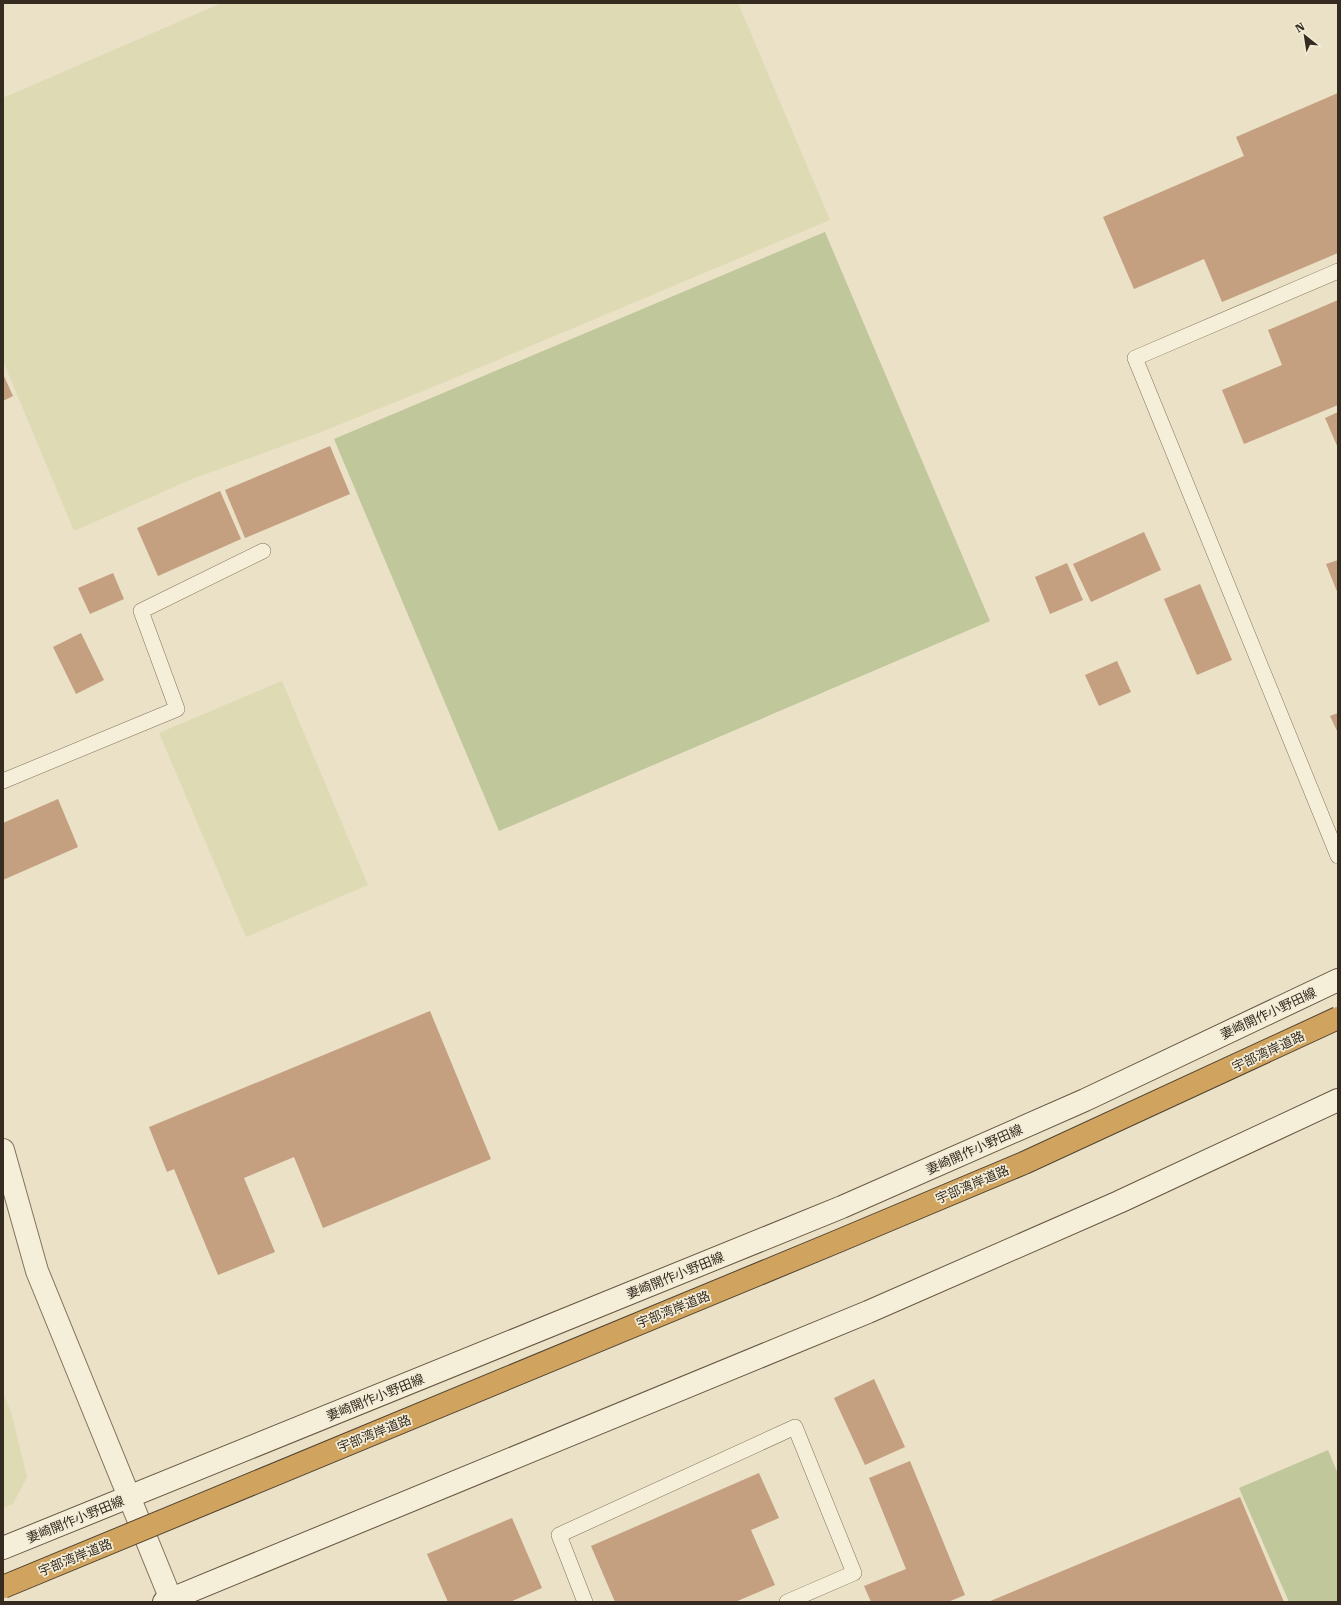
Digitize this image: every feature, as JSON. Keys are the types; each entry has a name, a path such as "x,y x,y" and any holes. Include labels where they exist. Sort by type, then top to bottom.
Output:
{"highway":[{"name":"宇部湾岸道路","path":"3,1587 1024,1163 1338,1018"}],"main road":[{"name":"妻崎開作小野田線","path":"3,1548 842,1207 1084,1100 1338,980"},
{"path":"3,1150 38,1271 169,1601 868,1312 1119,1202 1338,1100"}],"lane":[{"path":"1338,271 1135,358 1338,856"},
{"path":"3,781 177,709 141,611 263,551"},
{"path":"585,1602 559,1535 795,1427 854,1573 787,1602"}],"shaded area":[{"path":"222,3 738,3 830,220 445,382 321,432 192,479 74,531 3,361 3,98"},
{"path":"282,681 368,885 246,937 159,733"},
{"path":"3,1393 11,1412 27,1477 13,1504 3,1508"}],"green space":[{"path":"825,232 990,621 499,831 334,439"},
{"path":"1328,1450 1338,1474 1338,1602 1289,1602 1239,1488"}],"building":[{"path":"1338,93 1338,253 1222,302 1204,259 1134,289 1103,217 1244,156 1236,137"},
{"path":"1338,300 1338,405 1244,444 1222,390 1282,365 1268,330"},
{"path":"3,374 13,396 3,401"},
{"path":"1338,412 1338,448 1325,418"},
{"path":"330,446 350,494 245,538 225,490"},
{"path":"220,491 241,539 158,576 137,528"},
{"path":"1144,532 1161,570 1091,602 1073,564"},
{"path":"1338,560 1338,594 1326,564"},
{"path":"1067,563 1083,600 1050,614 1035,577"},
{"path":"113,573 124,599 90,614 78,588"},
{"path":"1200,584 1232,660 1197,675 1164,599"},
{"path":"81,633 104,680 76,694 53,647"},
{"path":"1117,661 1131,692 1099,706 1085,675"},
{"path":"1338,713 1338,733 1330,716"},
{"path":"58,799 78,847 3,880 3,823"},
{"path":"430,1011 491,1159 323,1228 294,1157 244,1178 275,1252 218,1275 174,1169 167,1172 149,1127"},
{"path":"874,1379 905,1447 865,1465 834,1398"},
{"path":"910,1461 965,1595 948,1602 871,1602 864,1586 906,1569 869,1478"},
{"path":"759,1473 779,1518 751,1530 775,1585 735,1602 615,1602 591,1546"},
{"path":"1240,1497 1284,1602 988,1602"},
{"path":"512,1518 542,1588 510,1602 448,1602 427,1554"}]}
